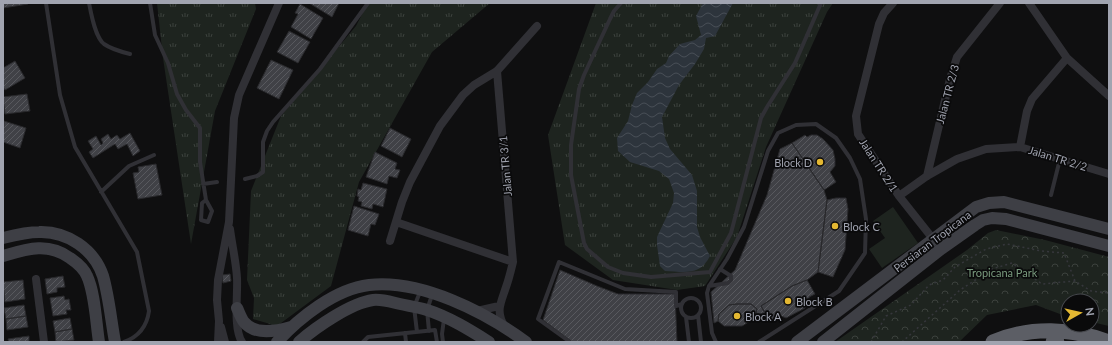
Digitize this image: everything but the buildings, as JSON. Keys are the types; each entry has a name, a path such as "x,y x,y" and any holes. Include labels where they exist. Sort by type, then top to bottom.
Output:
{"highway":[{"path":"993,342 1013,335 1052,330 1083,333 1109,342"}],"main road":[{"name":"Persiaran Tropicana","path":"823,342 937,245 976,207 989,203 1004,202 1109,229"},
{"name":"Persiaran Tropicana","path":"797,342 937,245 983,220 992,218 1006,219 1109,246"},
{"path":"3,238 19,234 40,232 60,234 76,242 88,252 98,264 103,275 115,342"},
{"path":"3,256 24,250 50,248 62,252 76,262 87,274 92,289 99,342"},
{"path":"277,342 291,327 338,294 368,285 387,284 420,289 446,298 505,327 526,342"},
{"path":"299,342 309,332 342,312 373,300 387,301 427,310 445,317 489,342"},
{"path":"237,308 245,323 252,328 264,331 281,330 291,327"}],"street":[{"path":"218,342 218,280 229,222 234,118 239,95 279,3"},
{"name":"Jalan TR 2/1","path":"893,3 884,13 878,24 856,116 858,134 899,196 937,245"},
{"name":"Jalan TR 2/3","path":"927,176 950,78 957,57 1000,3"},
{"path":"1029,3 1067,58 1109,96"},
{"path":"390,242 402,202 410,182 440,126 463,95 474,85 497,70 538,26"},
{"path":"1020,147 1027,111 1032,99 1067,58"},
{"name":"Jalan TR 3/1","path":"497,70 513,262 507,286 499,306"},
{"name":"Jalan TR 2/2","path":"899,196 927,176 961,157 986,148 1020,147 1109,174"},
{"path":"229,222 237,278 238,329 242,342"},
{"path":"396,222 513,262"},
{"path":"36,279 44,342"},
{"path":"474,311 499,306 501,320 505,327"},
{"path":"219,321 226,342"}],"lane":[{"path":"46,3 50,39 62,103 75,147 137,252 149,311 145,324 140,331 135,337 124,342"},
{"path":"89,3 95,28 101,40 111,48 130,54"},
{"path":"150,3 155,35 168,63 177,94 186,110 200,128 200,162 203,184 206,200 212,210 208,222 201,220 202,203 206,200"},
{"path":"245,179 257,176 263,172 263,142 267,131 324,63 368,3"},
{"path":"621,3 614,11 610,19 584,75 579,90 571,145 571,175 582,235 587,249 608,268 652,278 710,272 731,233 761,118 795,63 821,3"},
{"path":"716,342 712,333 707,304 707,293 709,286 728,259 744,227 768,151 778,133 796,126 816,124 836,138 850,158 860,179 866,219 864,253 839,291 759,342"},
{"path":"101,192 129,166 154,155"},
{"path":"1051,195 1060,159"},
{"path":"203,184 217,182"},
{"path":"570,342 538,319 559,262 625,289 676,292 676,306 682,304 690,298 696,300 700,305 700,312 698,315 701,342"},
{"path":"709,286 728,284 731,280 730,276 720,269"},
{"path":"417,332 414,307 420,289"},
{"path":"430,331 427,310 433,293"},
{"path":"682,304 682,311 686,316 689,342"},
{"path":"700,305 707,304"},
{"path":"686,316 692,318 698,315"},
{"path":"443,342 442,334 445,317"},
{"path":"363,342 368,337 435,330 437,342"},
{"path":"405,333 406,342"}],"path":[{"path":"871,342 886,316 911,305 929,285 943,280 955,267 986,249 1007,244 1041,251 1064,253 1075,281 1091,291 1109,293"},
{"path":"902,342 960,290 992,269 1012,263 1042,284 1075,281"}],"green space":[{"path":"157,3 255,3 256,9 215,111 191,244 163,58"},
{"path":"368,3 490,3 432,52 359,182 331,286 277,326 253,319 254,298 247,280 251,191 281,116 356,26"},
{"path":"596,3 833,3 827,12 766,147 737,237 705,286 677,290 613,280 565,245 548,135"},
{"path":"893,207 918,243 882,268 869,249 885,238 873,221"},
{"name":"Tropicana Park","path":"996,230 1045,240 1109,257 1109,326 1100,324 1100,293 1060,293 1060,314 1036,305 987,315 959,342 835,342 967,250 988,233"}],"water":[{"path":"703,3 733,3 715,36 706,38 704,49 679,85 662,117 665,138 670,149 692,175 697,191 697,227 700,237 710,256 702,267 697,270 685,272 665,271 660,266 657,237 673,203 674,193 669,179 659,171 630,162 618,151 617,138 628,121 637,93 648,82 657,69 666,63 669,56 680,44 695,40 701,35 696,16"}],"place":[{"name":"Block D","path":"820,162"},
{"name":"Block C","path":"835,226"},
{"name":"Block B","path":"788,301"},
{"name":"Block A","path":"737,316"}]}
